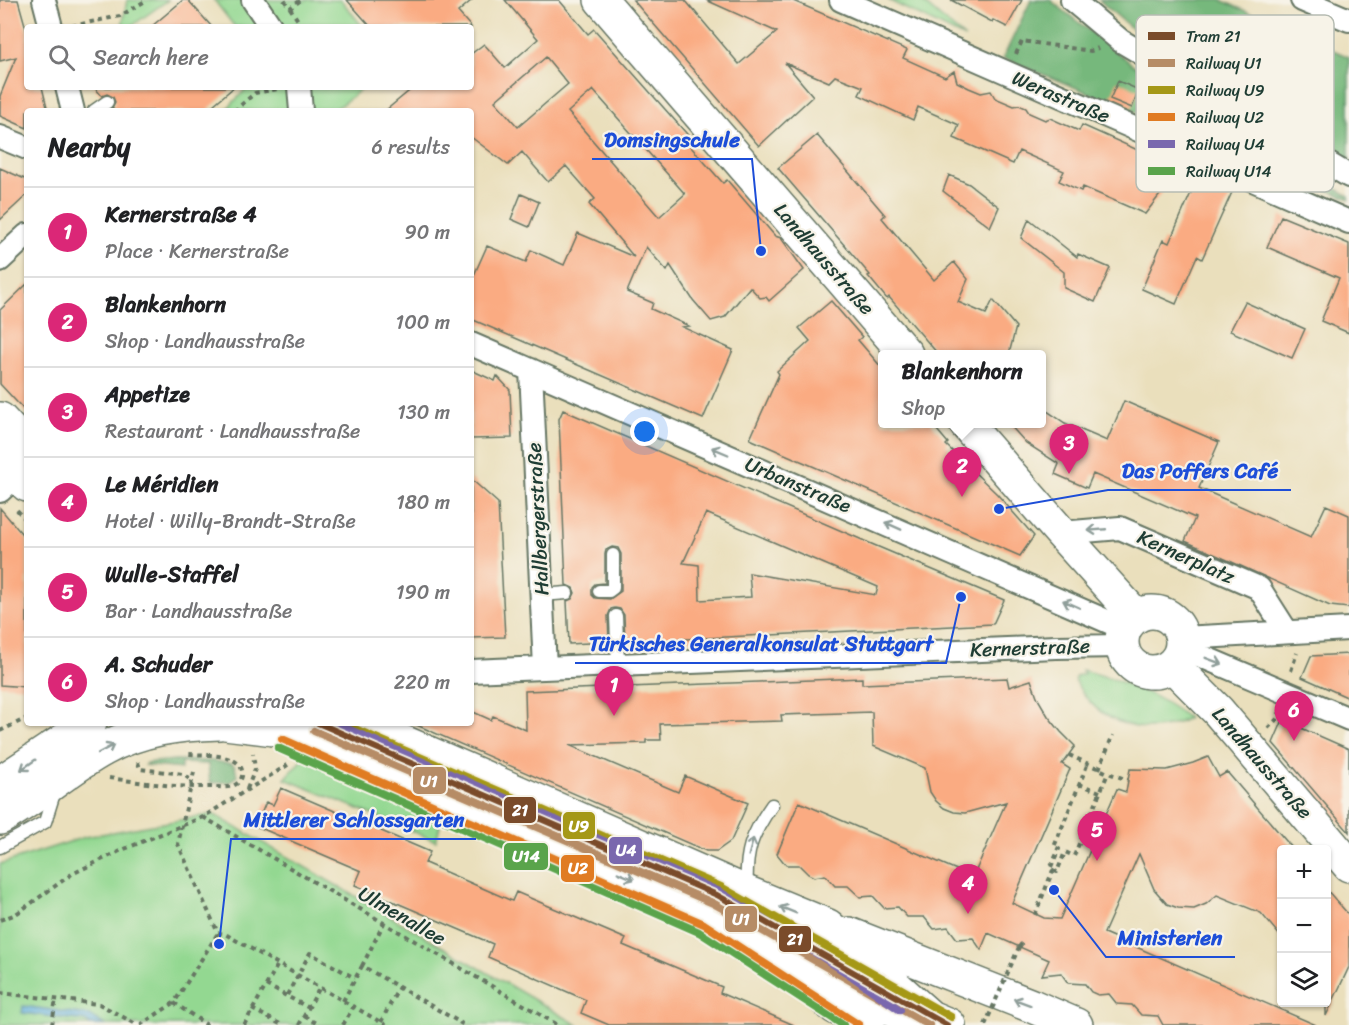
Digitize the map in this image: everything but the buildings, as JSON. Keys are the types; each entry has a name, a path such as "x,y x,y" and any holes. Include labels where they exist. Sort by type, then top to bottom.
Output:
{"main road":[{"name":"Landhausstraße","path":"601,0 903,350"},
{"path":"0,419 14,471"},
{"path":"970,428 1061,533 1128,630"},
{"path":"1155,611 1165,614 1179,628 1178,650 1164,670 1155,672 1137,668 1125,655 1128,630 1145,612 1155,611"},
{"name":"Landhausstraße","path":"1178,650 1218,711 1349,865"},
{"path":"0,783 86,726"},
{"path":"0,818 103,750 132,736 172,726"},
{"path":"235,726 330,748 690,904 921,1025"},
{"path":"377,727 748,893 1076,1025"},
{"path":"828,926 930,1017 949,1025"},
{"path":"738,929 835,1008 867,1025"}],"street":[{"path":"44,0 50,24"},
{"path":"253,0 269,24"},
{"name":"Werastraße","path":"841,0 1136,129"},
{"path":"1072,0 1121,41 1136,50"},
{"path":"1302,0 1349,20"},
{"path":"68,90 72,108"},
{"path":"290,90 299,108"},
{"path":"0,137 24,147"},
{"path":"1334,167 1349,176"},
{"name":"Werastraße","path":"1280,192 1349,222"},
{"path":"0,260 24,238"},
{"name":"Urbanstraße","path":"474,345 1128,630"},
{"name":"Hallbergerstraße","path":"531,370 545,668"},
{"name":"Kernerplatz","path":"1061,533 1120,528 1259,588 1287,632"},
{"path":"1178,650 1287,632 1349,629"},
{"name":"Kernerstraße","path":"474,671 1056,646 1128,630"},
{"path":"1178,650 1292,686 1349,719"}],"lane":[{"path":"98,108 107,102"},
{"path":"599,591 609,591 613,588 613,555"},
{"path":"542,595 567,593"},
{"path":"616,616 618,664"},
{"path":"0,847 45,822 58,781"},
{"path":"748,893 746,864 754,835 772,805"}],"path":[{"path":"80,24 120,16 147,0"},
{"path":"284,0 299,24"},
{"path":"290,8 301,0"},
{"path":"1024,59 1016,53 1022,41 1091,51 1121,41"},
{"path":"238,108 255,93 275,90"},
{"path":"1292,686 1296,657"},
{"path":"0,731 24,719"},
{"path":"1263,734 1277,719"},
{"path":"247,790 255,769 254,755 262,734"},
{"path":"1099,769 1113,735"},
{"path":"105,778 190,788 231,787 241,778 241,768 237,762 228,758 180,754"},
{"path":"1069,755 1128,780"},
{"path":"1088,764 1054,847 1074,856 1108,773"},
{"path":"0,920 16,914 72,874 122,850 203,817 282,769"},
{"path":"146,770 183,774 192,781"},
{"path":"194,772 178,840 179,848 218,933"},
{"path":"1079,784 1100,792"},
{"name":"Ulmenallee","path":"203,817 558,1025"},
{"path":"1035,915 1059,849"},
{"path":"1053,870 1057,872 1065,852"},
{"path":"343,1001 384,923"},
{"path":"218,933 225,934 386,1025"},
{"path":"0,993 99,1004 139,1025 174,1003 218,933"},
{"path":"985,1025 1019,946 1023,942"},
{"path":"287,995 310,953 355,978"},
{"path":"244,1025 278,965"},
{"path":"362,966 461,1023 460,1025"},
{"path":"266,985 309,1008"},
{"path":"299,1025 320,987"},
{"path":"381,1022 399,987"},
{"path":"52,1023 56,999"},
{"path":"174,1003 182,1011 207,1025"},
{"path":"344,1025 353,1006"},
{"path":"252,1010 282,1025"},
{"path":"304,1016 319,1025"}],"green space":[{"path":"127,0 168,0 134,24 123,24"},
{"path":"214,0 341,0 361,24 233,24"},
{"path":"888,0 920,0 965,38"},
{"path":"1031,0 1050,0 1136,67 1136,112 1003,58"},
{"path":"1099,0 1221,0 1255,15 1136,15 1136,32"},
{"path":"1334,50 1349,57 1349,160 1334,152"},
{"path":"245,90 360,90 337,108 228,108"},
{"path":"1334,187 1349,196 1349,199 1332,192 1334,192"},
{"path":"1082,670 1138,688 1164,701 1188,718 1172,725 1156,728 1124,724 1095,707 1084,695 1075,680 1076,676 1084,674"},
{"path":"303,758 348,773 443,814 436,841 285,779"},
{"path":"175,760 232,764 237,776 230,782 210,783 208,764 181,763 181,769 145,765 146,763"},
{"path":"213,814 578,1025 0,1025 0,864 85,837"}],"water":[{"path":"23,1006 89,1015 105,1025 91,1025 85,1021 22,1013"}],"tram line":[{"name":"21","path":"325,726 717,895 947,1025"}],"rail line":[{"name":"U4","path":"341,726 720,892 846,972 900,1010"},
{"name":"U9","path":"348,726 721,887 951,1017"},
{"name":"U1","path":"314,731 713,903 929,1025"},
{"name":"U2","path":"282,739 704,924 859,1025"},
{"name":"U14","path":"278,748 699,932 843,1025"}],"place":[{"name":"Domsingschule","path":"761,251"},
{"name":"Appetize","path":"1069,474"},
{"name":"Blankenhorn","path":"962,497"},
{"name":"Das Poffers Café","path":"999,509"},
{"name":"Türkisches Generalkonsulat Stuttgart","path":"961,597"},
{"name":"Kernerstraße 4","path":"614,716"},
{"name":"A. Schuder","path":"1294,741"},
{"name":"Wulle-Staffel","path":"1097,861"},
{"name":"Ministerien","path":"1054,890"},
{"name":"Le Méridien","path":"968,914"},
{"name":"Mittlerer Schlossgarten","path":"219,944"}]}
